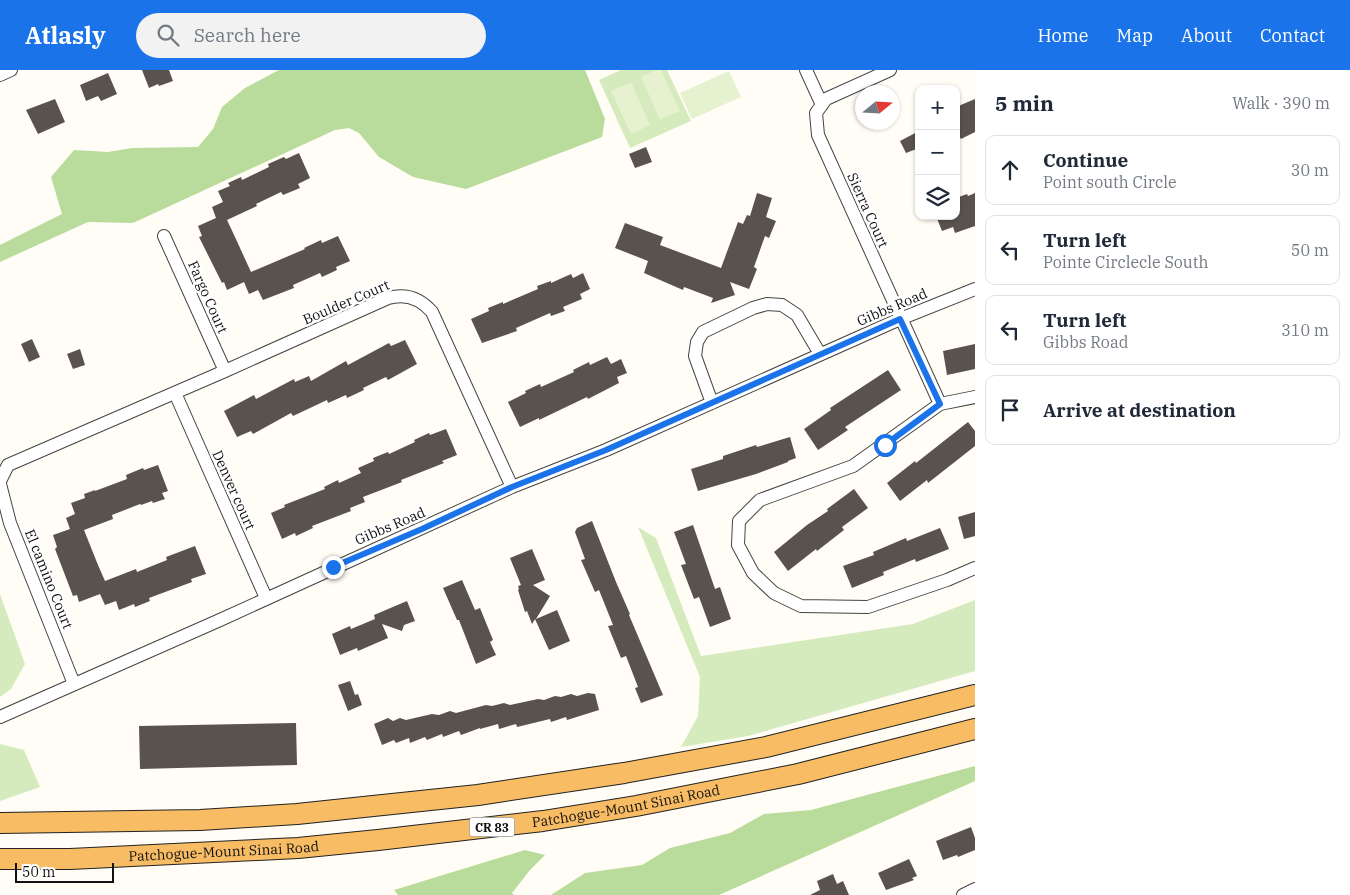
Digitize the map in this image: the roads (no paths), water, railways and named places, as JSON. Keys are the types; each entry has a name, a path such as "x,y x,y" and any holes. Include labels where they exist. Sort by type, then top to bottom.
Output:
{"highway":[{"path":"0,823 200,820 297,814 478,795 624,773 766,747 975,695"},
{"name":"Patchogue-Mount Sinai Road","path":"0,858 70,859 298,848 543,821 636,806 798,774 975,728"}],"street":[{"path":"0,75 11,70"},
{"name":"Sierra Court","path":"806,70 819,109 818,135 940,404"},
{"path":"819,109 826,99 890,70"},
{"name":"Fargo Court","path":"164,236 225,371"},
{"name":"Gibbs Road","path":"0,717 512,487 606,450 900,319 975,289"},
{"name":"Boulder Court","path":"175,393 388,298 402,296 414,298 426,305 432,312 512,487"},
{"path":"712,403 695,356 697,342 703,332 753,308 767,304 782,305 797,315 820,354"},
{"name":"El camino Court","path":"74,684 10,523 0,482 8,465 175,393"},
{"name":"Denver court","path":"175,393 266,598"},
{"path":"975,397 940,404 853,466 760,500 739,521 738,545 753,573 774,593 801,606 868,607 947,580 975,568"},
{"path":"963,895 975,889"}]}
